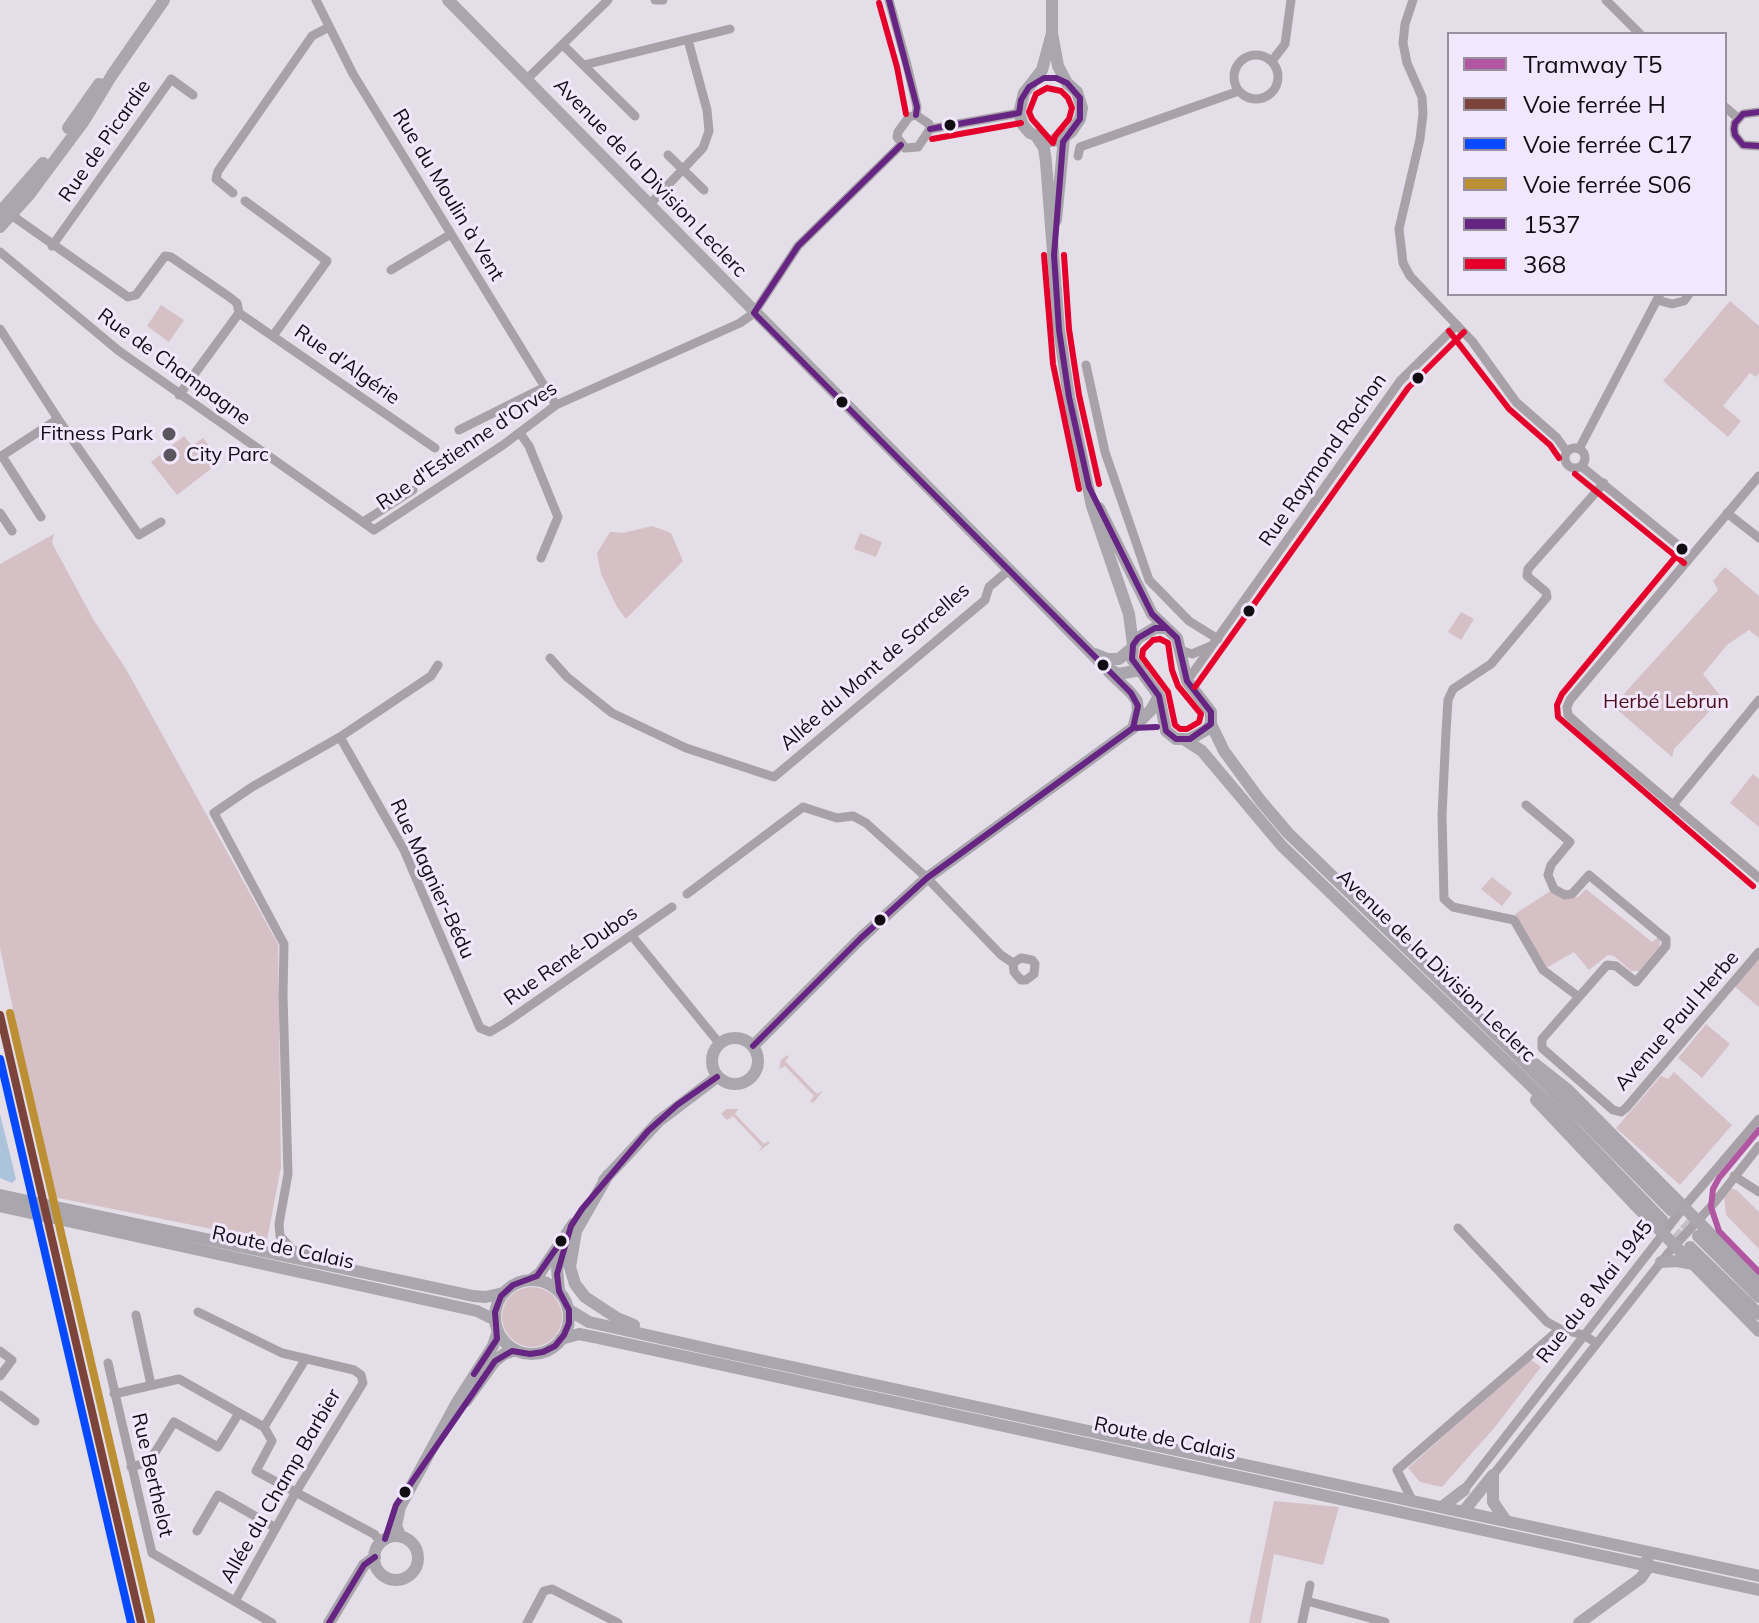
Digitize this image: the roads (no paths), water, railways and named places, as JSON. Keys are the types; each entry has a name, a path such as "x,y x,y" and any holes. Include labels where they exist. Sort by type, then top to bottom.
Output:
{"main road":[{"path":"0,227 5,212 158,0"},
{"path":"5,212 84,121 164,0"},
{"name":"Avenue de la Division Leclerc","path":"448,0 754,313 1095,654 1137,701 1138,711 1133,728 1153,727 1176,739 1185,740 1208,757 1282,846 1499,1046 1672,1212 1697,1221 1759,1283"},
{"path":"1038,139 1049,141 1064,138 1078,124 1082,108 1080,98 1058,66 1052,33 1052,0"},
{"path":"1052,33 1045,64 1021,100 1019,113 1027,130 1038,139 1045,153 1063,362 1101,539 1129,614 1133,662 1159,696 1167,733"},
{"path":"1033,83 1050,77 1067,83"},
{"path":"1054,255 1064,138"},
{"path":"1089,487 1147,604 1177,638 1187,681"},
{"path":"1095,654 1107,659 1119,659 1148,631 1165,628"},
{"path":"1104,666 1118,674 1141,670"},
{"name":"Avenue de la Division Leclerc","path":"1187,681 1209,708 1211,724 1224,751 1288,833 1499,1046"},
{"path":"753,1046 850,948 927,878 1133,728 1151,710 1159,696"},
{"path":"1185,740 1200,735 1211,724"},
{"path":"733,1037 748,1041 753,1046 758,1060 748,1080 736,1084 717,1077 712,1055 719,1043 733,1037"},
{"path":"1499,1046 1556,1123 1759,1331"},
{"path":"337,1623 363,1581 371,1577 402,1580 412,1574 418,1564 416,1548 401,1537 396,1526 397,1516 456,1404 491,1349 496,1308 503,1293 516,1283 532,1279 540,1273 608,1175 659,1121 717,1077"},
{"path":"608,1175 573,1237 570,1267 578,1288 589,1300 622,1321 718,1351"},
{"path":"0,1195 29,1208"},
{"path":"0,1206 29,1208 58,1215"},
{"name":"Route de Calais","path":"58,1215 266,1253 473,1296 503,1293"},
{"name":"Route de Calais","path":"58,1215 477,1311 496,1326"},
{"path":"496,1326 504,1341 516,1350 530,1354 543,1352 561,1339 568,1327 569,1310 559,1291 557,1269 571,1226"},
{"path":"1759,1297 1694,1241 1759,1314"},
{"path":"1661,1262 1677,1261 1694,1265"},
{"path":"532,1279 549,1283 559,1291"},
{"name":"Route de Calais","path":"569,1310 589,1322 1412,1500 1442,1507 1461,1518 1506,1521 1759,1590"},
{"name":"Route de Calais","path":"561,1339 574,1335 591,1336 1647,1559 1759,1576"},
{"path":"329,1623 364,1565 375,1557 392,1511 426,1460 492,1366 504,1354 516,1350"},
{"path":"1461,1518 1493,1475"},
{"path":"1493,1475 1493,1502 1506,1521"},
{"path":"1442,1507 1464,1490"},
{"path":"1461,1518 1464,1490"},
{"path":"383,1541 401,1537"},
{"path":"375,1557 377,1569 386,1577"},
{"path":"1589,1620 1608,1601 1641,1578 1647,1559"}],"street":[{"name":"Rue du Moulin à Vent","path":"316,0 353,74 556,405"},
{"path":"526,80 608,0"},
{"path":"655,0 663,0"},
{"path":"889,0 917,107 916,115"},
{"path":"1272,61 1285,44 1291,0"},
{"path":"1413,0 1403,43 1407,63 1422,97 1423,122 1399,229 1403,263 1410,276 1457,325 1516,402 1557,438 1567,452"},
{"path":"1606,0 1638,32"},
{"path":"233,193 216,179 218,171 312,36 329,27"},
{"path":"584,65 730,29"},
{"path":"649,205 703,148 709,131 707,110 688,40"},
{"path":"563,45 635,116"},
{"path":"1255,55 1272,61 1278,81 1271,93 1259,99 1239,91 1235,71 1242,60 1255,55"},
{"name":"Rue de Picardie","path":"52,246 171,79 193,95"},
{"path":"1078,156 1080,147 1239,91"},
{"path":"1727,109 1738,118"},
{"path":"1759,112 1748,111 1738,118 1734,129 1740,149 1759,146"},
{"path":"916,115 909,117 897,137 901,145 911,149 918,147 930,129 1019,113"},
{"path":"916,115 929,124 930,129"},
{"path":"754,313 798,246 901,145"},
{"path":"668,155 704,190"},
{"path":"245,201 327,261 273,336"},
{"path":"5,212 52,246"},
{"path":"391,270 451,234"},
{"name":"Rue d'Algérie","path":"52,246 128,297 136,295 165,256 171,257 237,303 239,313 435,448"},
{"name":"Rue de Champagne","path":"0,252 83,323 179,395 374,530"},
{"path":"1579,449 1659,297 1672,304 1684,301 1688,296"},
{"path":"179,395 239,313"},
{"name":"Rue d'Estienne d'Orves","path":"374,530 520,433 556,405 740,323 754,313"},
{"name":"Rue Raymond Rochon","path":"1187,681 1400,381 1457,325"},
{"path":"0,329 139,535 161,522"},
{"path":"1086,365 1105,452 1149,580 1189,621 1216,642 1192,654 1180,650"},
{"path":"459,430 545,387"},
{"path":"3,455 58,419"},
{"path":"520,433 529,446 558,517 541,558"},
{"path":"0,442 3,455 41,517"},
{"path":"1581,466 1585,457 1579,449 1572,448 1565,458 1567,464 1572,468 1581,466 1604,483 1690,555"},
{"path":"1759,476 1690,555 1567,707 1568,715 1759,878"},
{"path":"1526,805 1570,842 1551,865 1548,875 1554,889 1565,895 1572,894 1589,875 1666,939 1666,946 1636,982 1612,963 1579,997 1543,970 1514,920 1453,907 1444,899 1442,815 1448,700 1453,689 1491,664 1547,597 1546,592 1527,576 1528,569 1604,483"},
{"path":"363,522 413,490"},
{"path":"0,513 12,531"},
{"path":"1727,513 1759,538"},
{"name":"Allée du Mont de Sarcelles","path":"550,658 567,677 612,713 686,748 774,777 985,600 989,587 1010,569"},
{"path":"367,1274 338,1262 293,1250 280,1236 279,1224 288,1174 284,944 214,813 252,787 340,737 431,676 438,665"},
{"path":"1673,805 1759,700"},
{"name":"Rue Magnier-Bédu","path":"340,737 404,850 480,1028 490,1032"},
{"path":"687,894 803,807 837,818 860,818 927,878 1001,955 1013,963"},
{"name":"Rue René-Dubos","path":"490,1032 672,907"},
{"path":"632,936 719,1043"},
{"name":"Avenue Paul Herbe","path":"1579,997 1542,1039 1542,1048 1613,1110 1621,1112 1759,952"},
{"name":"Rue du 8 Mai 1945","path":"1464,1490 1664,1234 1672,1212 1759,1119"},
{"name":"Rue du 8 Mai 1945","path":"1493,1475 1661,1262 1715,1202 1759,1146"},
{"path":"1734,1176 1759,1192"},
{"path":"1458,1228 1547,1322 1584,1335 1596,1343"},
{"name":"Allée du Champ Barbier","path":"198,1312 282,1353 354,1370 361,1375 363,1383 296,1492 235,1601"},
{"path":"136,1315 151,1385"},
{"path":"1412,1500 1397,1470 1560,1329"},
{"path":"0,1351 12,1360 0,1376"},
{"path":"264,1427 305,1360"},
{"name":"Rue Berthelot","path":"108,1363 152,1553 272,1623"},
{"path":"114,1394 179,1379 264,1427 272,1441 256,1471 383,1541"},
{"path":"0,1395 35,1421"},
{"path":"131,1467 149,1462 174,1422 218,1447 239,1413"},
{"path":"197,1531 218,1495 276,1528"},
{"path":"1302,1623 1310,1585"},
{"path":"527,1623 544,1591 552,1589 618,1623"},
{"path":"1307,1601 1385,1622"}],"water":[{"path":"0,1114 16,1179 12,1183 0,1178"}],"tunnel":[{"path":"1671,1210 1698,1236"},
{"path":"1662,1220 1690,1247"}],"tram line":[{"name":"T5","path":"1759,1130 1719,1178 1713,1189 1711,1207 1719,1231 1759,1272"}],"rail line":[{"name":"S06","path":"10,1013 151,1621"},
{"name":"H","path":"0,1015 141,1623"},
{"name":"C17","path":"0,1059 131,1623"}],"place":[{"name":"Fitness Park","path":"169,434"},
{"name":"City Parc","path":"170,455"}],"park label":[{"name":"Herbé Lebrun","path":"1666,702"}]}
